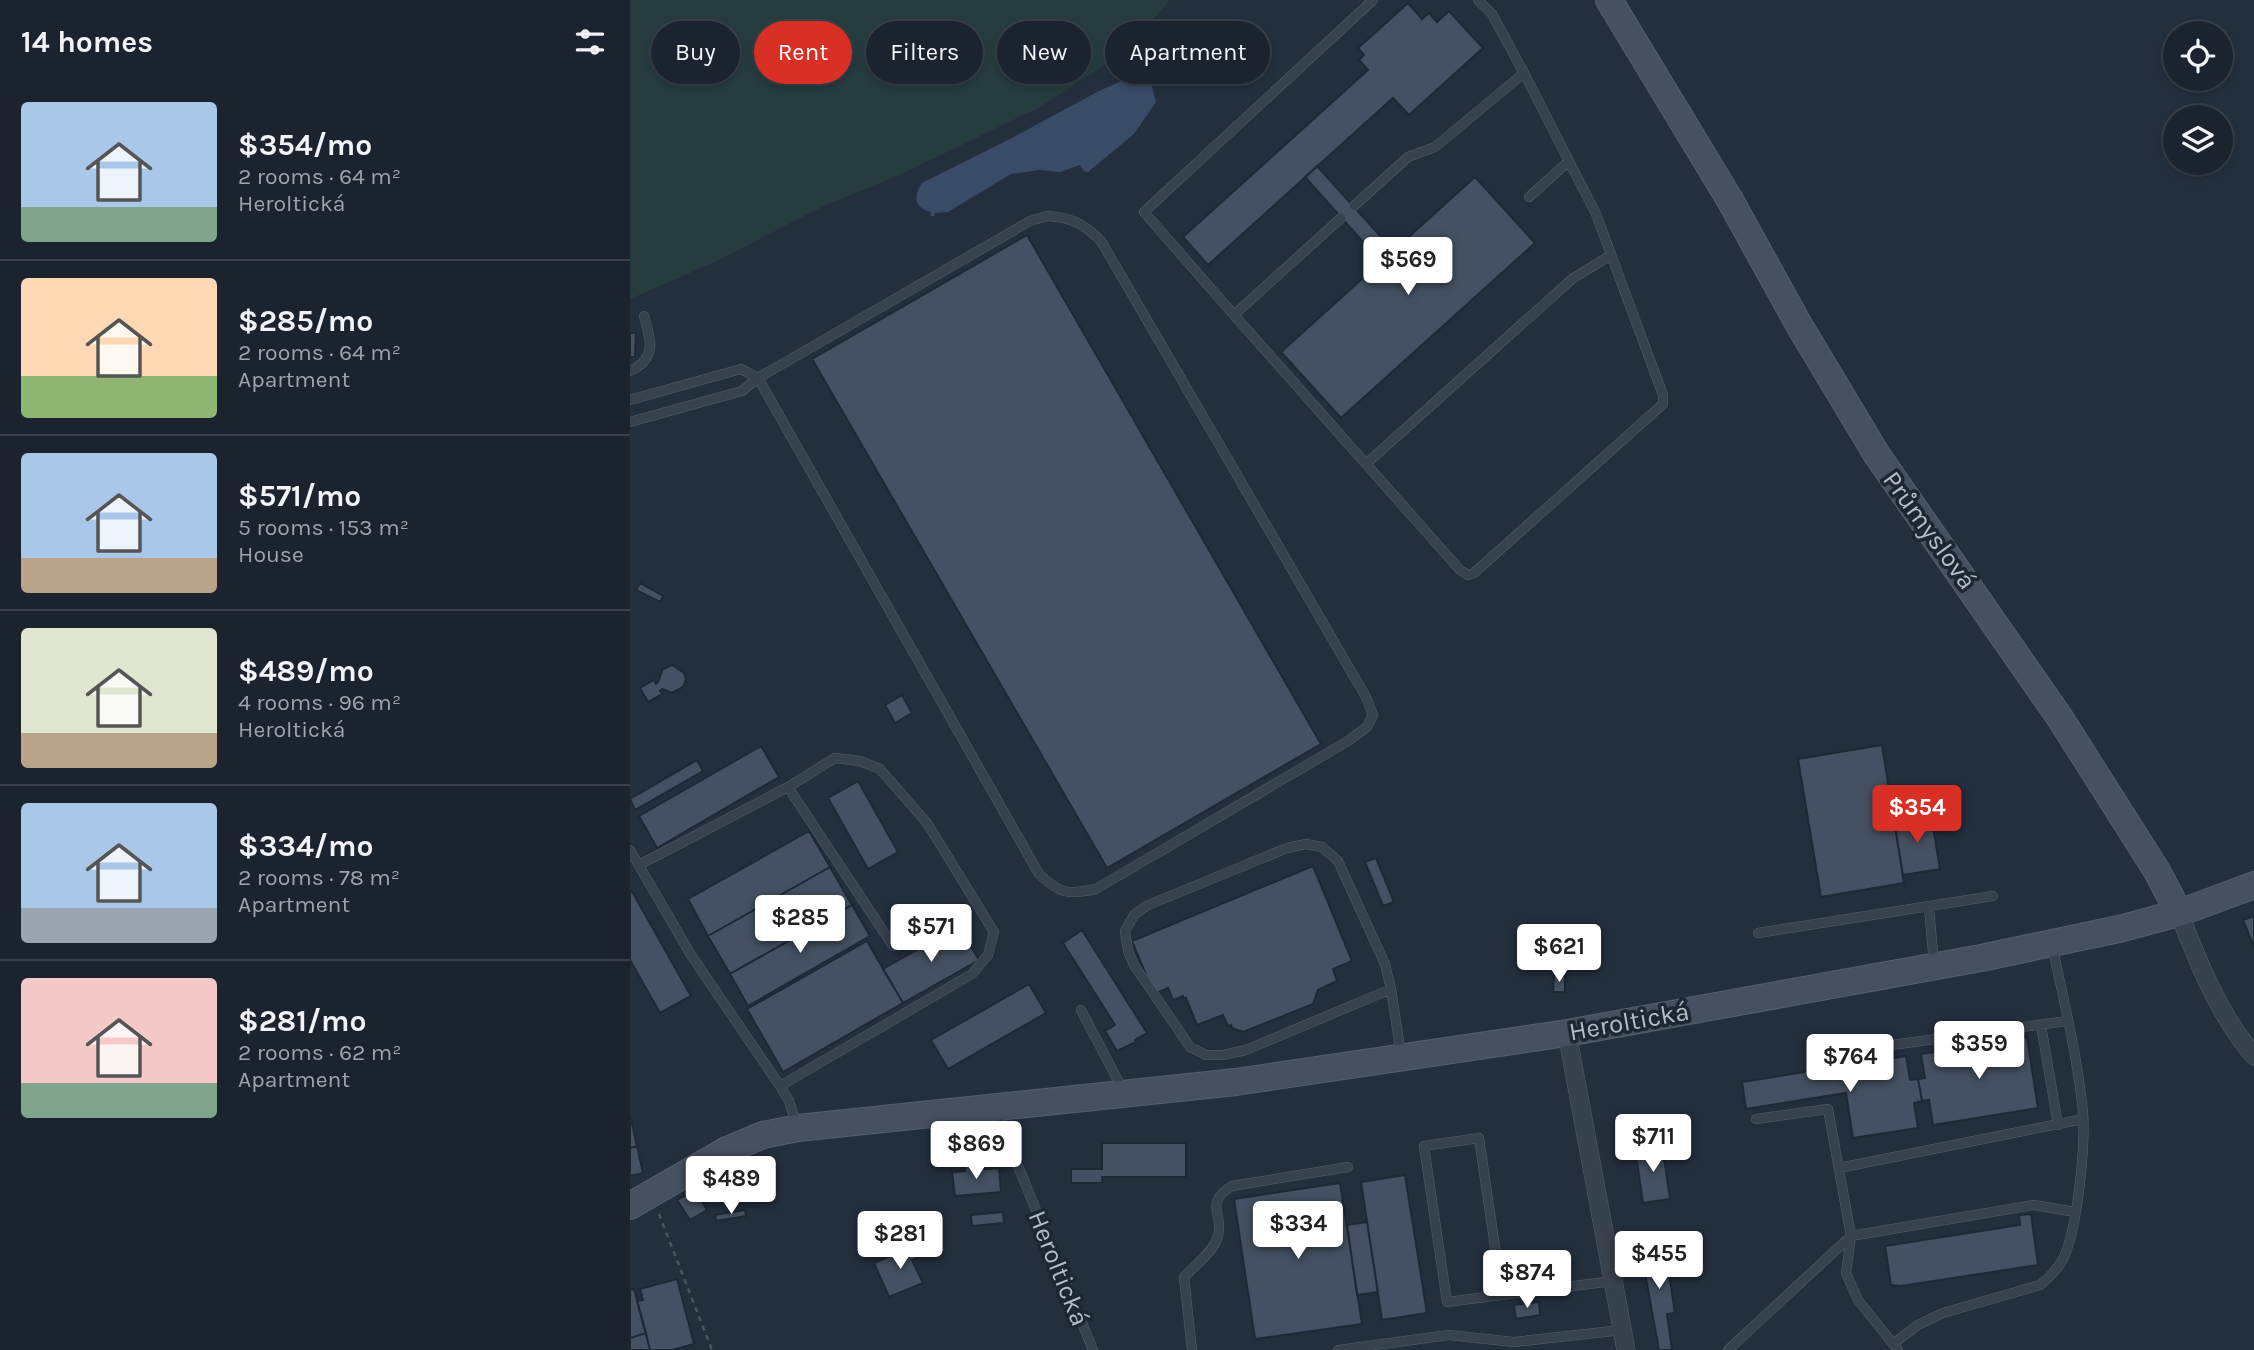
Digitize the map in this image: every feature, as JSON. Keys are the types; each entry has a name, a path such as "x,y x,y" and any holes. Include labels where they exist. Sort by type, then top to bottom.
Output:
{"street":[{"name":"Průmyslová","path":"1609,0 1730,200 1799,325 1877,455 2060,718 2157,871 2179,913 2207,985 2225,1017 2254,1056"},
{"name":"Heroltická","path":"640,1200 724,1151 764,1135 797,1128 1236,1082 1567,1033 1934,966 2119,929 2179,913 2254,885"},
{"path":"1567,1033 1626,1350"}],"lane":[{"path":"1373,0 1144,212 1460,570 1468,575 1474,573 1663,404 1663,395 1596,214 1492,14 1478,0"},
{"path":"1354,206 1408,157 1435,147 1524,73"},
{"path":"1529,197 1569,161"},
{"path":"630,400 741,369 758,377 1040,874 1055,889 1074,894 1096,889 1348,741 1367,727 1373,716 1366,698 1101,241 1085,225 1064,217 1047,216 1030,221 758,377 742,391 630,422"},
{"path":"1234,315 1341,218"},
{"path":"1366,464 1572,279 1611,255"},
{"path":"630,371 646,359 652,343 644,316"},
{"path":"639,865 788,788 835,758 860,761 880,769 927,823 994,932 988,955 972,974 780,1086"},
{"path":"788,788 893,946"},
{"path":"1391,989 1246,1050 1223,1055 1206,1055 1190,1047 1134,965 1125,940 1125,930 1134,915 1146,906 1287,848 1307,844 1322,847 1338,861 1385,964 1391,989 1402,1056"},
{"path":"630,850 697,965 780,1086 789,1101 797,1128"},
{"path":"1758,933 1993,896"},
{"path":"1929,908 1934,966"},
{"path":"1756,1119 1828,1109 1850,1236 1846,1273 1858,1300 1896,1347 1918,1325 1943,1313 2040,1285 2052,1275 2063,1258 2072,1231 2083,1119 2083,1105 2052,943"},
{"path":"1081,1010 1125,1094"},
{"path":"1841,1052 2067,1021"},
{"path":"2041,1024 2058,1125"},
{"name":"Heroltická","path":"994,1108 1093,1350"},
{"path":"1839,1168 2083,1119"},
{"path":"1502,1295 1479,1138 1424,1146 1447,1302 1613,1281"},
{"path":"1192,1350 1184,1277 1216,1242 1219,1231 1215,1205 1219,1194 1232,1186 1348,1167"},
{"path":"1728,1350 1850,1236 2034,1205 2075,1212"},
{"path":"1338,1350 1449,1335 1514,1342 1622,1330"}],"path":[{"path":"640,1200 712,1350"}],"green space":[{"path":"630,0 1170,0 1152,21 1105,21 1105,65 1091,74 1091,21 997,21 997,84 1076,84 1042,106 906,172 822,207 715,262 630,299"}],"water":[{"path":"1115,84 1148,84 1152,87 1156,102 1134,134 1088,172 1080,165 1060,172 1040,170 1011,174 948,212 935,213 934,216 930,216 931,212 918,204 916,197 922,183"}],"building":[{"path":"1408,3 1422,19 1429,13 1437,22 1449,11 1483,48 1409,115 1393,98 1208,265 1183,237 1368,70 1359,60 1364,55 1358,48"},
{"path":"1317,166 1393,250 1381,262 1305,177"},
{"path":"1475,177 1535,243 1341,418 1281,352"},
{"path":"1027,235 1321,744 1107,868 812,359"},
{"path":"630,333 636,333 635,357 630,357"},
{"path":"640,583 663,596 660,602 636,590"},
{"path":"672,665 684,673 686,680 683,687 672,693 662,689 662,694 648,702 640,688 654,680 656,684 663,669"},
{"path":"902,695 912,713 895,723 885,705"},
{"path":"1882,745 1904,883 1821,897 1798,759"},
{"path":"761,746 779,777 657,848 639,816"},
{"path":"697,760 703,771 635,810 630,799"},
{"path":"858,781 898,852 868,869 828,798"},
{"path":"1931,815 1940,869 1903,875 1894,820"},
{"path":"809,831 830,867 708,936 688,899"},
{"path":"1376,858 1394,902 1383,906 1365,862"},
{"path":"1313,866 1352,961 1333,969 1337,981 1318,990 1313,1004 1243,1032 1228,1026 1223,1015 1197,1025 1186,998 1183,996 1173,1000 1168,988 1154,994 1132,941"},
{"path":"830,867 852,905 730,974 708,936"},
{"path":"630,888 691,996 660,1013 630,960"},
{"path":"852,905 870,936 748,1006 730,974"},
{"path":"2254,916 2254,947 2243,920"},
{"path":"959,926 979,960 903,1003 883,969"},
{"path":"1082,930 1147,1033 1117,1051 1105,1031 1115,1025 1063,943"},
{"path":"867,941 903,1003 783,1072 747,1009"},
{"path":"1554,975 1565,976 1565,992 1553,992"},
{"path":"1029,984 1046,1013 948,1069 931,1040"},
{"path":"2027,1037 2038,1108 1933,1125 1929,1100 1922,1101 1918,1079 1925,1078 1921,1054"},
{"path":"1906,1056 1910,1080 1918,1079 1922,1101 1914,1103 1918,1128 1853,1138 1846,1093 1746,1109 1742,1082"},
{"path":"630,1114 637,1146 630,1148"},
{"path":"1102,1143 1186,1143 1186,1177 1102,1177 1102,1183 1071,1183 1071,1169 1102,1169"},
{"path":"1662,1144 1670,1199 1643,1203 1635,1148"},
{"path":"637,1146 643,1173 630,1176 630,1148"},
{"path":"974,1165 975,1170 999,1168 1001,1192 955,1196 952,1172 965,1171 965,1166"},
{"path":"1405,1175 1427,1313 1382,1320 1361,1182"},
{"path":"1340,1183 1362,1324 1255,1339 1234,1199"},
{"path":"695,1190 707,1210 690,1220 677,1200"},
{"path":"745,1210 746,1216 716,1221 715,1215"},
{"path":"1003,1212 1004,1223 972,1226 971,1215"},
{"path":"2031,1214 2038,1265 1901,1286 1891,1285 1885,1246 2020,1225 2019,1215"},
{"path":"1367,1222 1378,1292 1357,1295 1347,1225"},
{"path":"1660,1241 1661,1247 1665,1247 1675,1313 1667,1314 1672,1350 1659,1350 1641,1251 1645,1250 1644,1243"},
{"path":"917,1245 922,1256 912,1260 923,1283 889,1297 874,1263"},
{"path":"677,1279 694,1344 672,1350 650,1350 637,1301 643,1300 640,1289"},
{"path":"634,1289 646,1333 630,1338 630,1290"},
{"path":"1539,1302 1540,1315 1516,1319 1514,1305"},
{"path":"646,1333 650,1350 630,1350 630,1338"}]}
